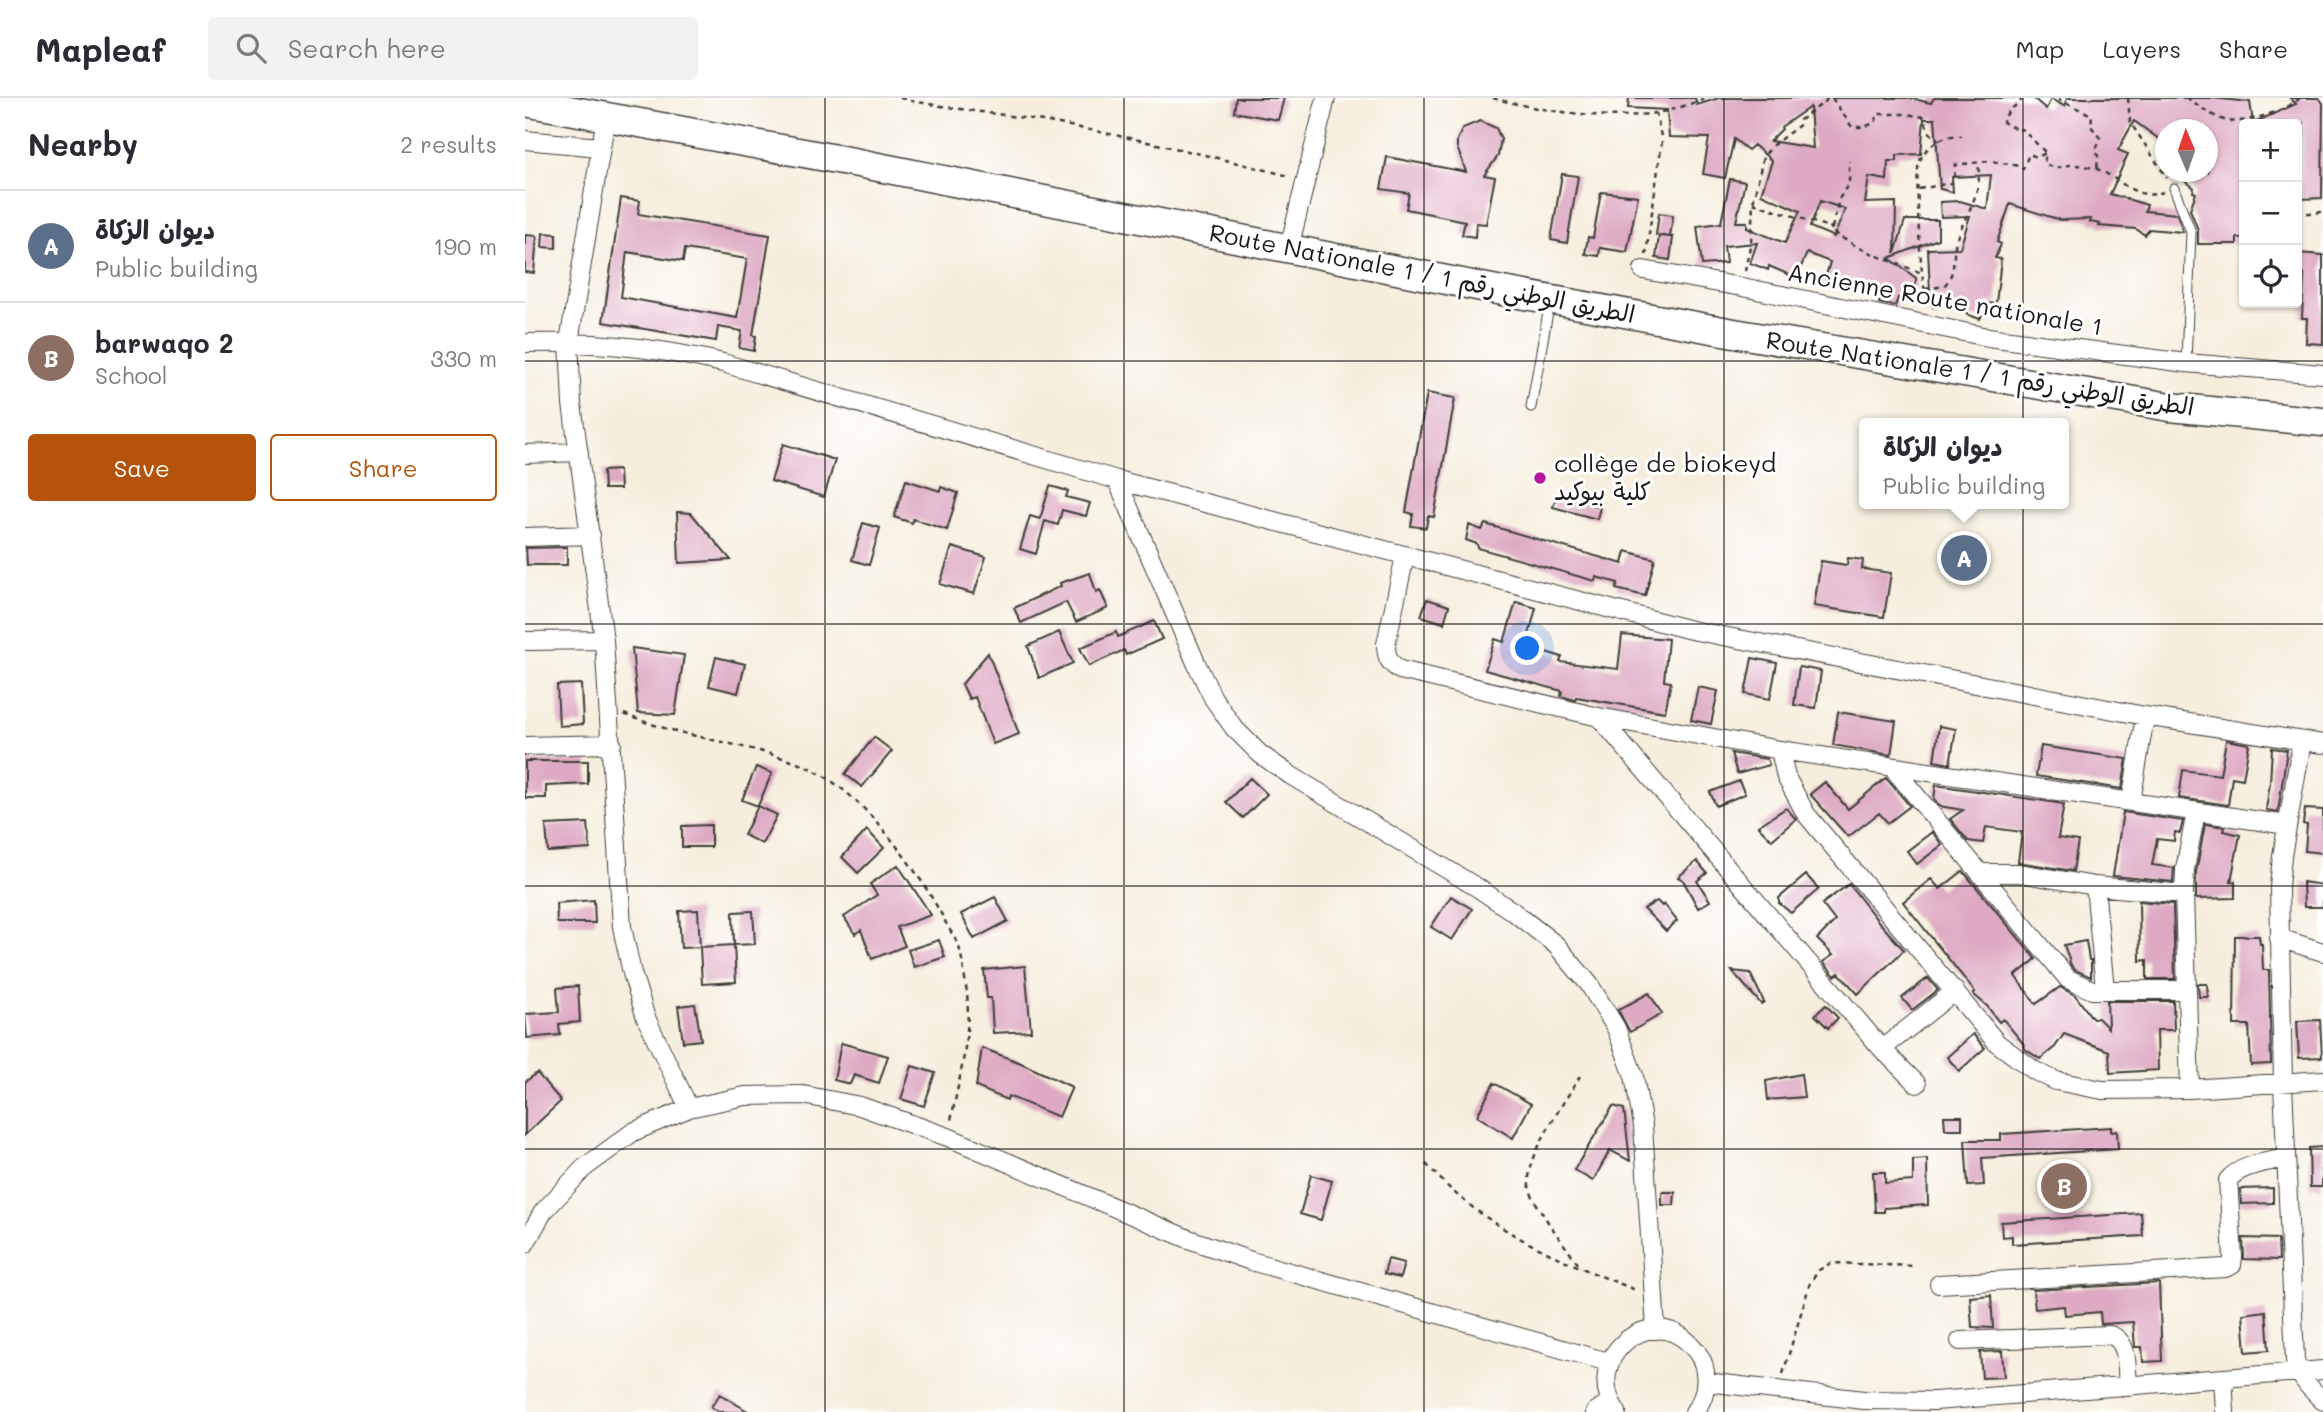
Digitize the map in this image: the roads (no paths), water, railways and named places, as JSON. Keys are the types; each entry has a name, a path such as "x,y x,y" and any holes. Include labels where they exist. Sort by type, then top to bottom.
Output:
{"main road":[{"name":"Route Nationale 1 / الطريق الوطني رقم 1","path":"525,102 853,162 1550,300 2170,407 2323,422"}],"street":[{"path":"1289,248 1327,98"},
{"path":"606,117 569,342 572,404 604,640 622,927 629,962 646,1018 689,1108"},
{"path":"525,140 599,147"},
{"name":"Ancienne Route nationale 1","path":"1643,271 1742,287 1953,330 2072,350 2323,374"},
{"path":"525,344 620,344 671,351 723,363 1117,480 1691,630 2145,716 2323,744"},
{"path":"525,454 579,452"},
{"path":"1117,480 1197,665 1213,698 1234,728 1260,754 1290,775 1515,913 1556,945 1589,984 1616,1028 1634,1076 1643,1126 1656,1330"},
{"path":"525,537 591,535"},
{"path":"1405,556 1386,644 1386,654 1391,664 1400,670 1599,717 1780,750 2287,825"},
{"path":"525,641 604,640"},
{"path":"2131,802 2145,716"},
{"path":"1599,717 1882,1049 1917,1084"},
{"path":"2302,741 2279,887 2283,1084 2295,1360 2297,1371 2323,1401"},
{"path":"525,746 612,744"},
{"path":"1780,750 1786,777 1802,808 1997,1043 2035,1071 2056,1081 2102,1090 2190,1089 2323,1080"},
{"path":"1893,768 2068,979 2092,989 2186,990"},
{"path":"2190,1089 2184,894 2185,869 2196,812"},
{"path":"1982,873 2019,873 2095,886 2184,894"},
{"path":"2095,886 2105,990"},
{"path":"2279,938 2323,952"},
{"path":"1882,1049 1955,991"},
{"path":"525,1244 543,1212 584,1168 633,1132 689,1108 745,1096 803,1095 860,1106 948,1137 1186,1238 1251,1262 1608,1362"},
{"path":"1939,1283 2225,1268 2232,1265 2234,1257 2228,1180 2233,1174 2256,1165 2286,1158"},
{"path":"1607,1409 1608,1362 1616,1349 1641,1332 1656,1330 1672,1332 1692,1346 1704,1366 1704,1395 1694,1412"},
{"path":"1960,1341 2109,1335 2119,1339 2124,1347 2128,1387"},
{"path":"1706,1382 1864,1400 1935,1401 2323,1370"},
{"path":"2223,1378 2225,1412"}],"lane":[{"path":"2174,188 2191,232 2186,363"},
{"path":"1531,407 1550,300"}],"place":[{"name":"collège de biokeyd كلية بيوكيد","path":"1540,478"},
{"name":"ديوان الزكاة","path":"1964,558"},
{"name":"barwaqo 2","path":"2064,1186"}]}
